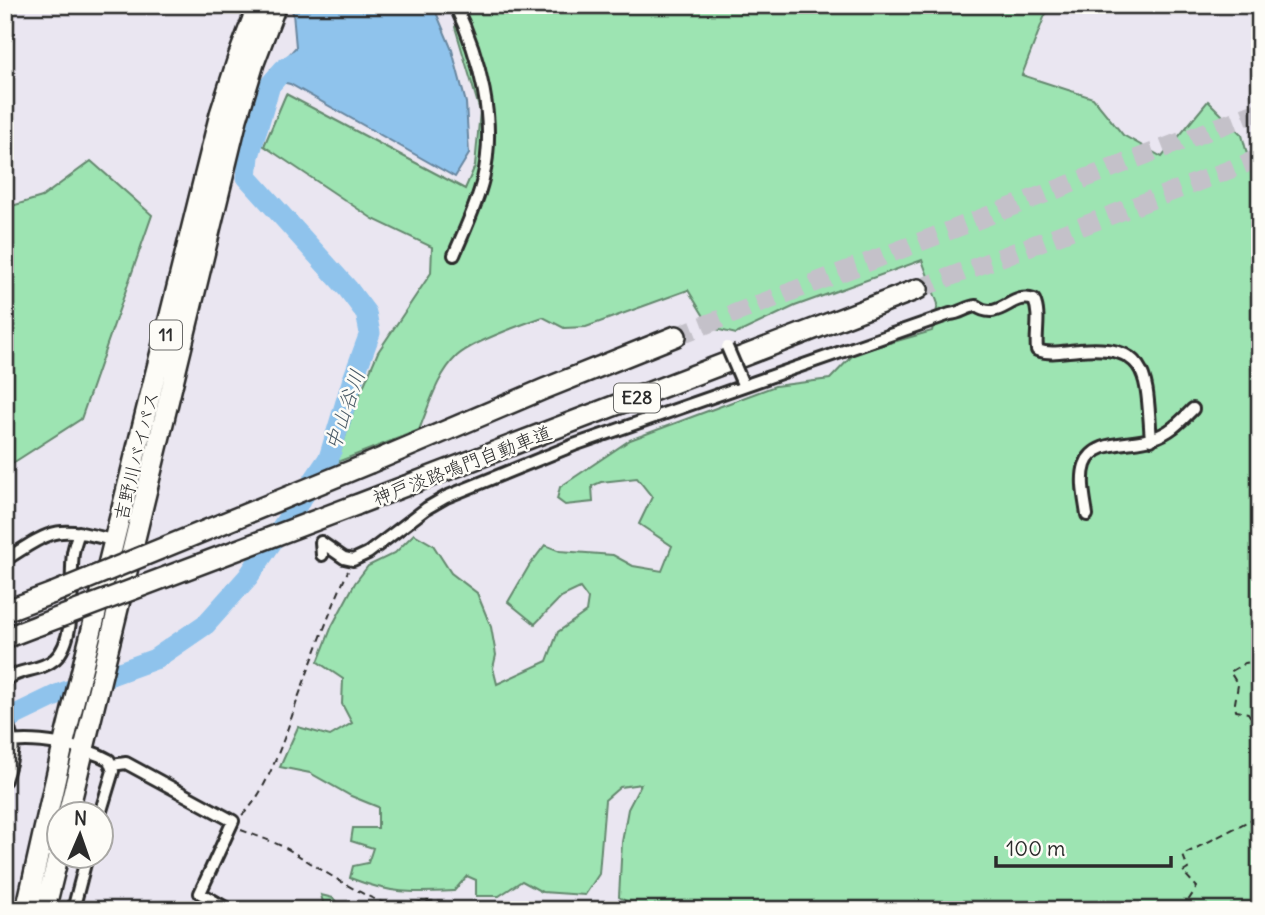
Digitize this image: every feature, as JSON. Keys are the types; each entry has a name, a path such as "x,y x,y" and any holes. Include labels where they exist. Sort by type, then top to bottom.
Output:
{"highway":[{"name":"吉野川バイパス","path":"26,910 83,667 220,114 258,5"},
{"name":"吉野川バイパス","path":"71,800 237,119 276,5"},
{"name":"神戸淡路鳴門自動車道","path":"5,638 918,289"},
{"name":"神戸淡路鳴門自動車道","path":"5,611 676,336"},
{"path":"45,910 55,870"}],"street":[{"path":"454,255 483,179 488,143 483,84 468,33 455,5"},
{"path":"322,555 321,542 344,558 353,560 368,553 427,508 446,498 564,449 786,370 950,314 962,313 968,307 976,306 983,311 1001,311 1018,298 1027,297 1034,300 1038,307 1035,338 1037,350 1045,353 1082,349 1123,352 1136,361 1146,386 1151,440"},
{"path":"727,347 743,385"},
{"path":"1087,515 1083,477 1085,464 1091,455 1118,443 1151,440 1172,429 1193,409"},
{"path":"5,560 53,532 79,532 116,541"},
{"path":"5,681 17,674 40,668 55,659 62,648 73,602 73,552 79,532"},
{"path":"5,718 14,753 5,780"},
{"path":"10,739 64,746 109,760 112,765 111,782 105,800"},
{"path":"112,765 126,763 233,821 200,893 208,905 229,910"},
{"path":"73,910 83,870"}],"path":[{"path":"353,560 327,620 280,751 246,812 233,821 241,830 270,840 316,868 388,904 404,906 428,901 462,907 462,910"},
{"path":"1260,661 1245,663 1230,672 1238,685 1236,711 1248,713 1256,725 1260,740"},
{"path":"1252,819 1260,803"},
{"path":"1182,910 1197,887 1183,872 1188,869 1183,855 1260,815"}],"green space":[{"path":"472,5 1054,5 1045,15 1022,75 1093,98 1123,135 1162,157 1208,101 1242,135 1253,176 1260,177 1260,910 641,910 619,897 622,842 628,809 641,784 620,787 605,800 599,874 585,895 542,892 522,881 499,896 476,896 476,880 467,876 454,891 425,892 390,890 350,878 353,866 368,863 373,848 351,841 353,828 378,828 378,807 351,796 310,773 280,767 298,727 330,736 352,723 342,704 343,679 318,662 332,626 355,583 368,566 395,553 414,534 433,545 451,573 477,593 491,627 496,655 493,668 497,684 547,661 558,632 586,612 588,599 580,588 561,597 535,624 508,602 545,545 560,551 613,555 633,566 662,571 672,546 639,524 652,497 637,478 601,482 592,486 593,502 565,505 557,499 560,487 630,440 775,386 830,379 855,353 932,331 938,304 922,260 795,306 736,334 711,328 688,290 586,327 564,328 543,317 485,340 457,356 439,381 419,430 335,463 354,408 378,352 431,273 432,247 373,219 264,146 286,94 465,189 475,166 480,111 455,27"},
{"path":"91,161 152,215 81,419 5,468 5,208 42,197"},
{"path":"321,895 333,898 343,910 325,910"}],"water":[{"path":"289,5 433,5 452,50 466,103 469,154 455,177 290,84 277,81 271,69 279,66 296,47 293,13"}],"waterway":[{"name":"中山谷川","path":"5,720 59,694 155,659 206,624 248,577 329,458 370,333 366,313 348,289 247,177 249,156 270,85 284,69 298,60"}],"tunnel":[{"path":"676,336 1260,111"},
{"path":"918,289 1260,158"}]}
